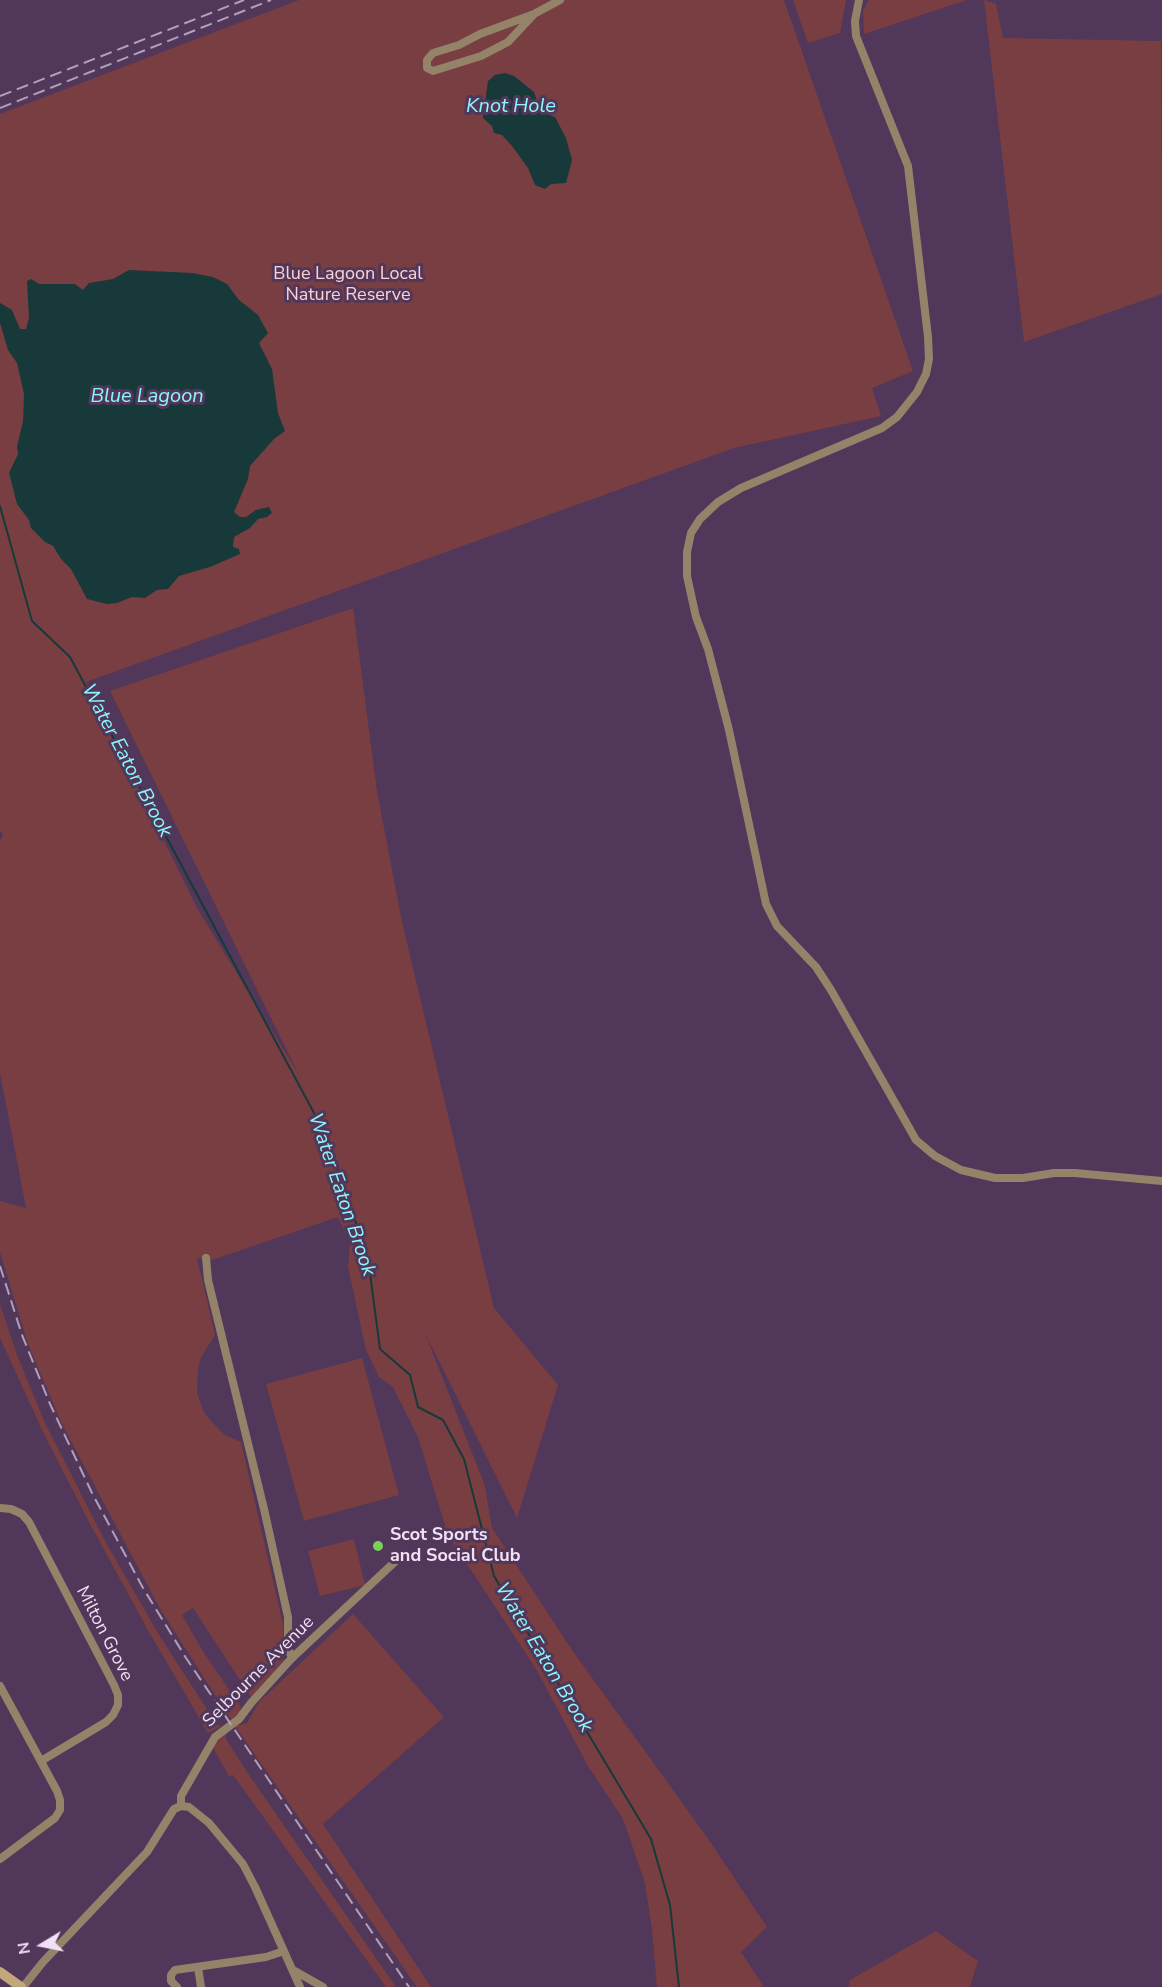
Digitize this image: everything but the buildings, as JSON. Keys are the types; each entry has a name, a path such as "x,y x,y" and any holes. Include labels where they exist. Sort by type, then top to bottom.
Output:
{"street":[{"path":"534,14 508,42 499,47 481,56 433,71 427,68 427,60 433,53 459,45 480,34 534,14 560,0"},
{"path":"859,0 855,21 856,36 908,166 929,359 926,374 917,392 897,417 882,428 741,488 718,502 700,519 691,533 687,552 687,576 696,617 708,649 729,730 757,869 766,904 777,926 816,967 916,1140 936,1156 961,1170 995,1178 1075,1173 1162,1181"},
{"path":"206,1258 208,1280 286,1607 288,1648 292,1658"},
{"name":"Milton Grove","path":"0,1508 11,1509 22,1514 29,1522 118,1695 118,1705 106,1722 41,1761"},
{"name":"Selbourne Avenue","path":"22,1987 42,1962 147,1852 174,1809 181,1806 181,1796 212,1741 242,1716 292,1658 400,1557"},
{"path":"0,1686 60,1800 60,1810 55,1818 0,1859"},
{"path":"181,1806 189,1807 209,1823 243,1864 300,1987"},
{"path":"177,1987 171,1981 171,1975 175,1970 266,1957 284,1951"},
{"path":"198,1967 201,1987"},
{"path":"293,1970 323,1987"},
{"path":"0,1972 22,1987"}],"green space":[{"name":"Blue Lagoon Local Nature Reserve","path":"299,0 784,0 913,371 872,388 881,416 734,448 86,682 197,908 299,1075 110,691 353,608 377,791 402,922 494,1308 558,1385 517,1518 425,1333 485,1486 492,1528 572,1650 709,1840 767,1927 741,1952 764,1987 657,1987 645,1883 623,1819 588,1766 536,1669 448,1535 418,1437 393,1387 379,1377 366,1350 348,1267 350,1241 338,1217 212,1260 197,1258 215,1335 201,1357 197,1393 204,1412 210,1420 225,1435 241,1442 283,1624 283,1661 251,1697 193,1608 182,1615 204,1653 241,1707 240,1713 231,1720 159,1607 62,1424 28,1344 0,1252 0,1201 26,1208 0,1073 0,842 3,834 0,831 0,114"},
{"path":"793,0 846,0 840,33 808,43"},
{"path":"869,0 967,0 864,34 863,11"},
{"path":"984,0 996,4 1003,38 1161,41 1162,294 1024,342"},
{"path":"0,1304 17,1355 45,1423 104,1539 156,1630 217,1725 222,1726 208,1733 90,1524 44,1434 0,1338"},
{"path":"362,1358 399,1495 304,1521 266,1384"},
{"path":"354,1539 365,1585 320,1596 308,1551"},
{"path":"353,1614 444,1717 323,1824 431,1987 417,1987 235,1726 247,1723 259,1702"},
{"path":"226,1732 226,1739 247,1772 396,1987 386,1987 233,1775 229,1776 212,1746"},
{"path":"936,1931 978,1961 970,1987 849,1987 850,1980"}],"water":[{"name":"Knot Hole","path":"505,73 514,76 534,92 539,107 544,113 555,117 566,138 572,160 566,183 551,184 545,189 535,185 528,168 512,146 502,135 494,133 492,126 483,118 488,81 495,75"},
{"name":"Blue Lagoon","path":"129,270 192,273 213,277 227,284 239,300 258,315 268,333 259,343 272,369 278,413 285,431 274,439 250,466 248,479 234,512 240,517 246,517 256,510 269,507 272,513 258,519 250,528 234,537 233,547 239,549 240,554 210,567 179,576 168,589 157,590 145,598 132,597 107,604 87,599 71,569 53,546 45,542 31,528 29,520 17,504 9,473 18,454 24,394 17,363 8,350 0,323 0,303 12,310 20,329 26,329 29,318 27,281 31,279 39,284 75,284 83,290 89,283 113,279"}],"waterway":[{"name":"Water Eaton Brook","path":"0,506 32,621 70,657 322,1128 347,1194 369,1266 380,1349 410,1375 418,1407 443,1420 464,1459 494,1576 651,1839 670,1905 679,1987"}],"railway":[{"path":"0,96 244,0"},
{"path":"0,108 271,0"},
{"path":"0,1266 22,1335 50,1404 92,1493 143,1588 186,1658 409,1987"}],"place":[{"name":"Scot Sports and Social Club","path":"378,1546"}]}
